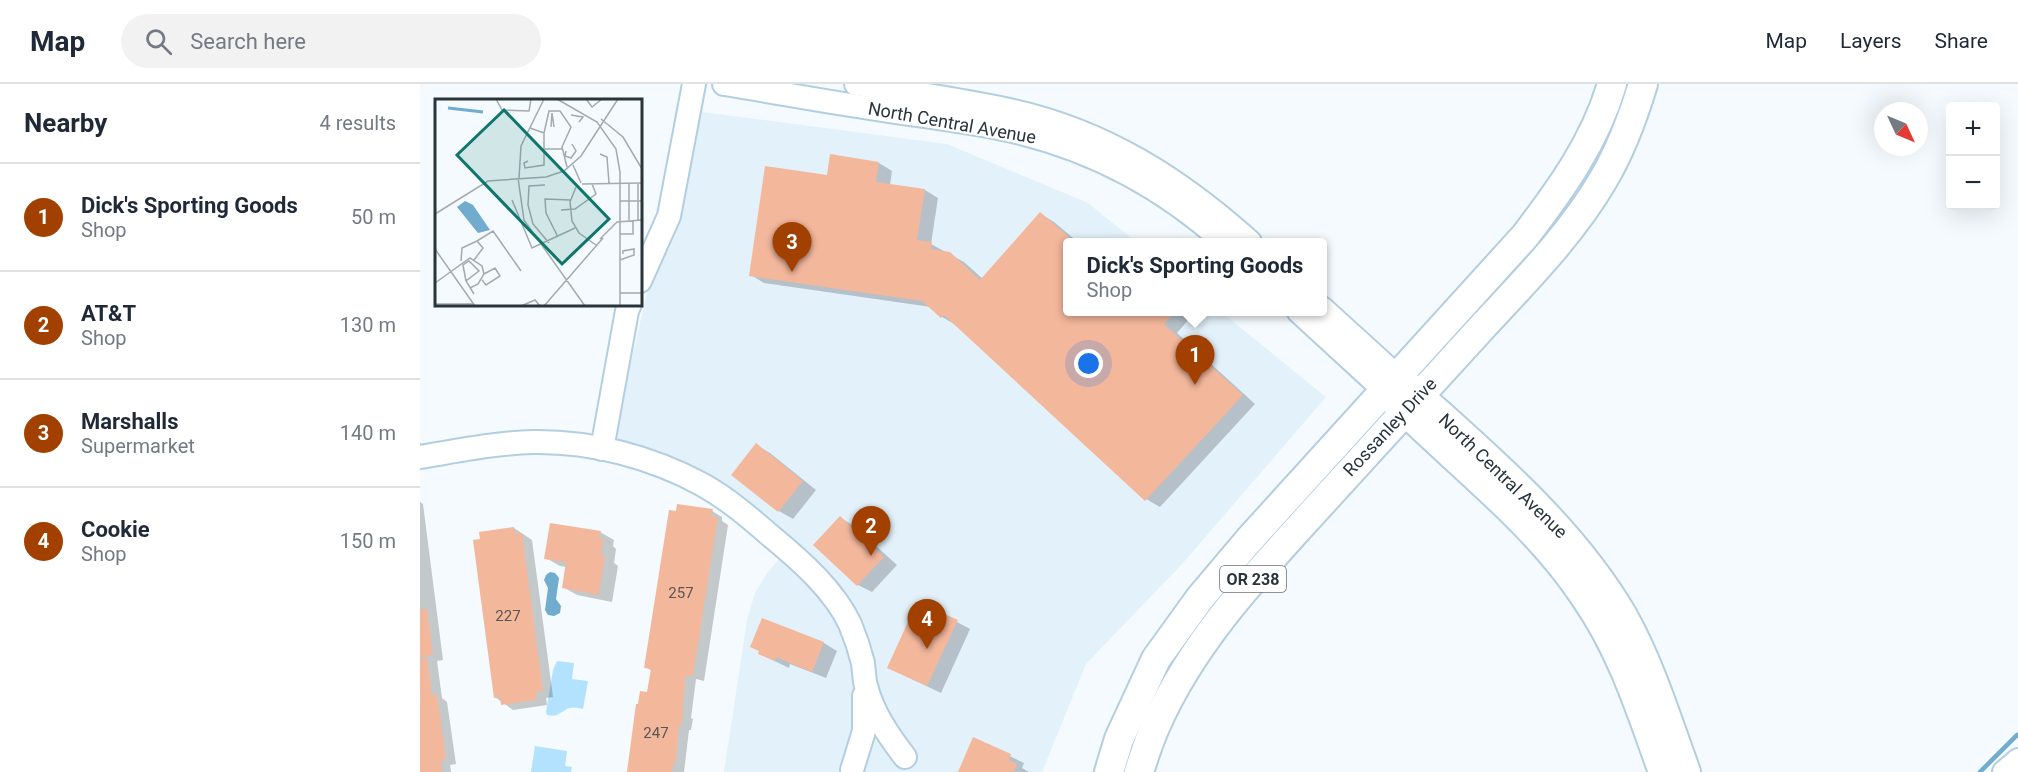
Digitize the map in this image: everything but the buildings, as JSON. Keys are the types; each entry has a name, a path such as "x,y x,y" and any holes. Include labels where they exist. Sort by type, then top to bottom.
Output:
{"main road":[{"name":"Rossanley Drive","path":"1139,772 1156,725 1174,689 1219,620 1402,394 1492,275 1554,199 1579,161 1596,128 1612,84"},
{"name":"Rossanley Drive","path":"1108,772 1137,697 1156,659 1178,626 1249,540 1525,280 1580,214 1603,181 1634,114 1643,84"},
{"name":"North Central Avenue","path":"1402,394 1536,535 1576,583 1598,617 1625,668 1663,772"},
{"name":"North Central Avenue","path":"1402,394 1534,502 1579,551 1624,618 1646,665 1686,772"}],"street":[{"path":"642,277 669,216 694,84"},
{"name":"North Central Avenue","path":"724,84 999,128 1067,147 1147,184 1175,202 1218,238"},
{"name":"North Central Avenue","path":"856,84 1010,110 1040,118 1102,141 1150,164 1172,178 1245,238"},
{"path":"602,449 629,306"},
{"name":"North Central Avenue","path":"1327,312 1402,394"},
{"name":"North Central Avenue","path":"1304,316 1402,394"},
{"path":"420,457 533,442 602,449 641,458 704,485 734,505 781,544 837,602 850,625 862,663 866,685 883,726 910,764"},
{"path":"852,771 864,731 863,705 866,685"},
{"path":"852,771 863,756 871,751 889,750 910,764"},
{"path":"2004,772 2018,760"}],"shaded area":[{"path":"702,112 947,144 1088,203 1131,238 1063,238 1063,316 1226,316 1326,397 1183,563 1086,664 1042,772 724,772 747,620 755,593 767,573 793,543 625,446 618,439 615,431 651,276 675,236"},
{"path":"550,572 555,573 559,578 556,599 561,606 560,613 554,616 548,615 545,610 548,588 544,580"},
{"path":"557,661 574,663 572,679 588,681 583,709 569,708 550,716 546,712 553,670"},
{"path":"535,746 567,751 565,766 572,767 571,772 531,772"}],"waterway":[{"path":"1980,772 2017,735"}],"place":[{"name":"Marshalls","path":"792,272"},
{"name":"Dick's Sporting Goods","path":"1195,385"},
{"name":"AT&T","path":"871,556"},
{"name":"Cookie","path":"927,649"}]}
